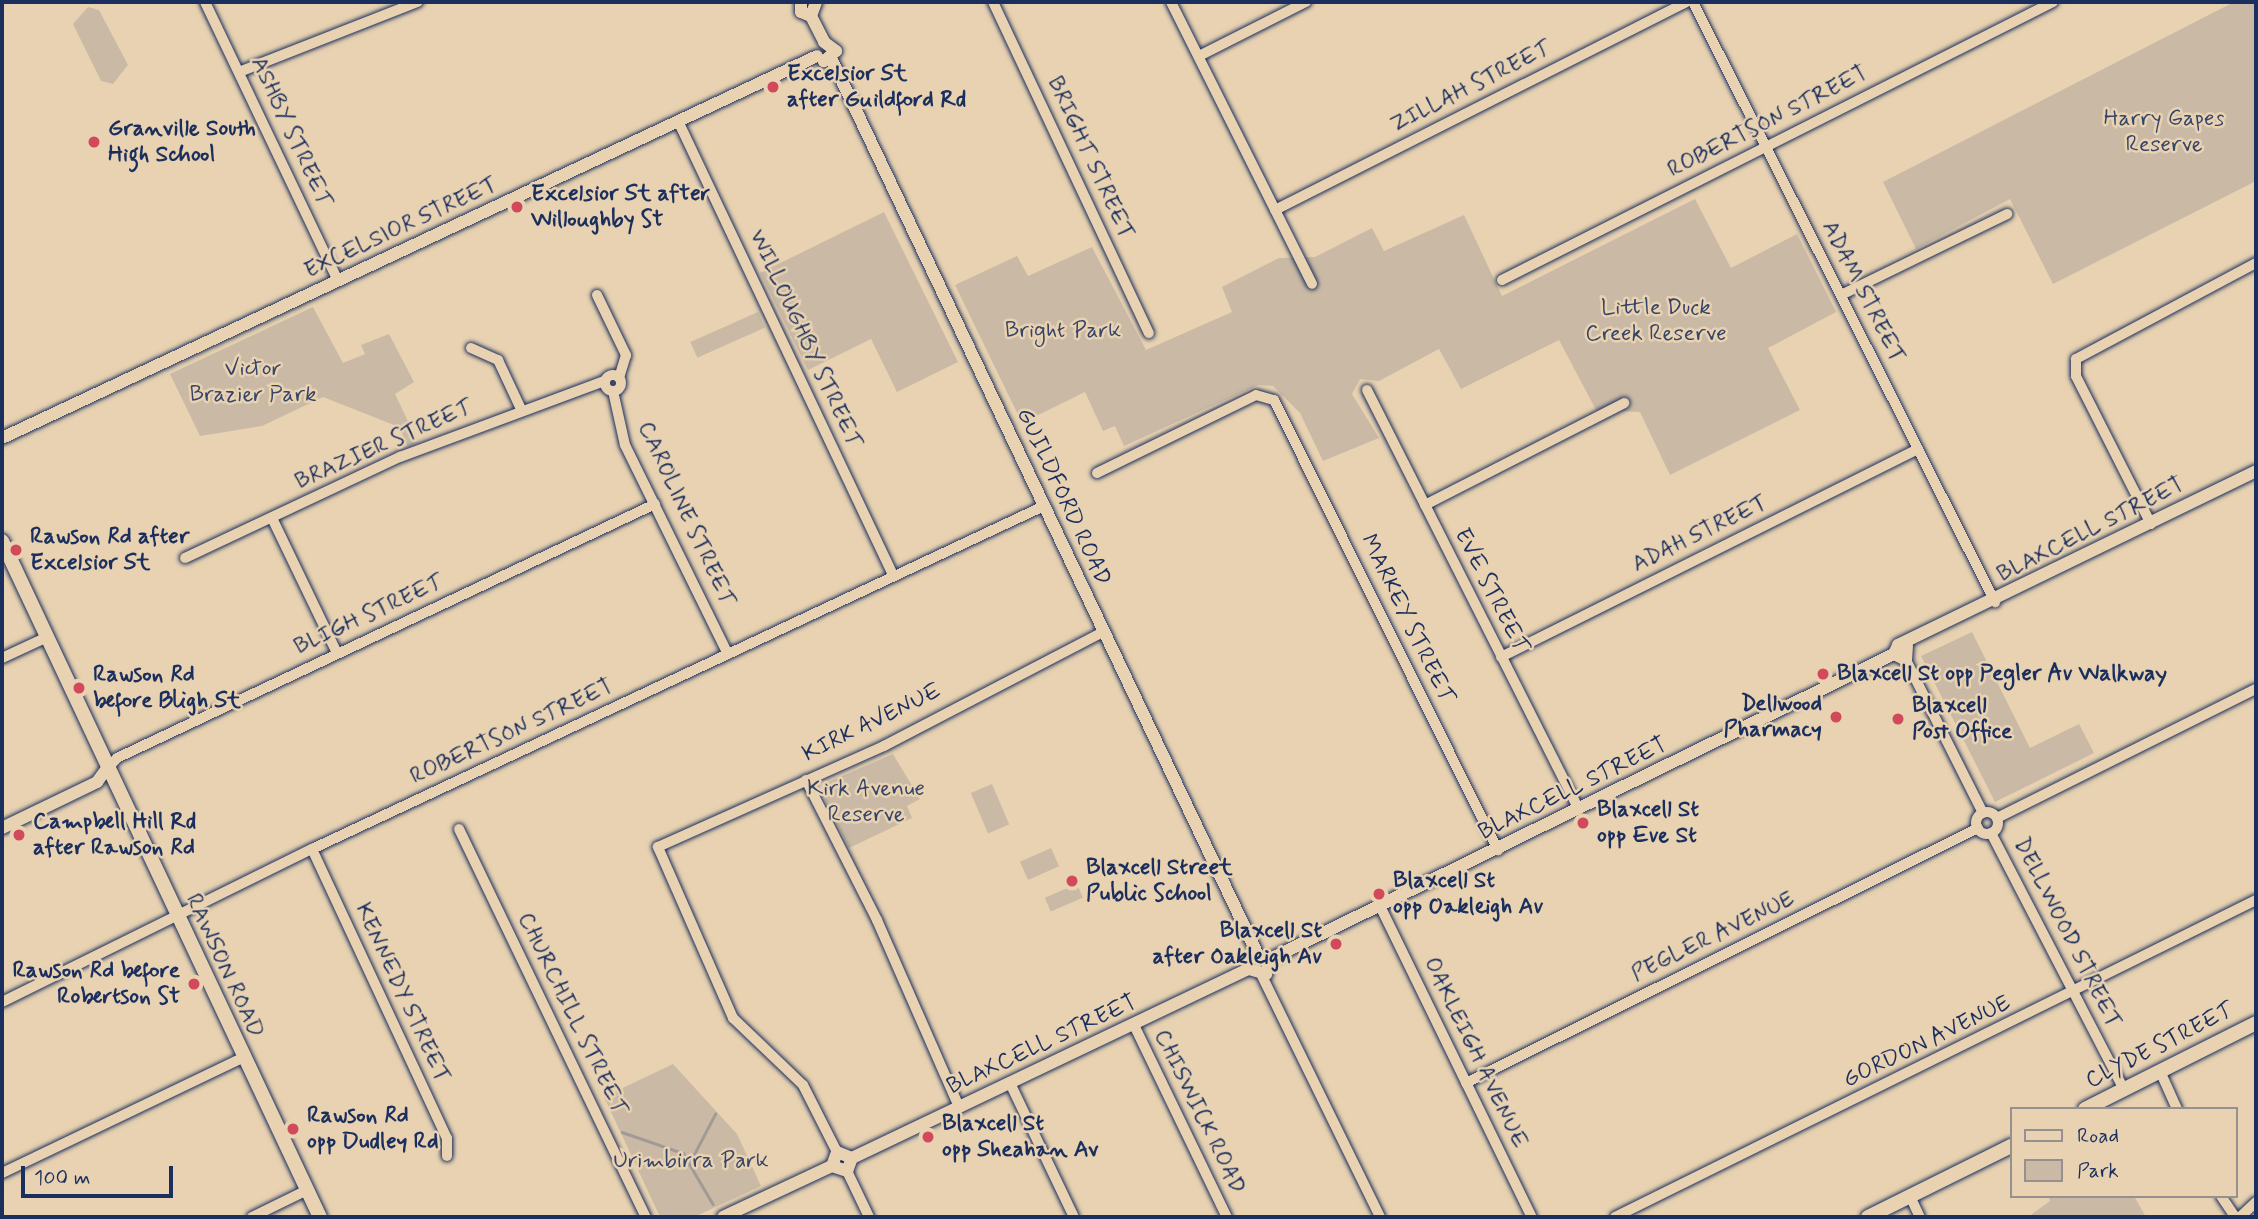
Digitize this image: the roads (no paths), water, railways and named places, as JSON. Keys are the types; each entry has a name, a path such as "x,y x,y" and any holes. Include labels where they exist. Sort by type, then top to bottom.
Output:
{"main road":[{"name":"RAWSON ROAD","path":"2,541 105,771 320,1217"},
{"name":"CLYDE STREET","path":"2089,1107 2256,1023"},
{"path":"1868,1217 2010,1146"}],"street":[{"name":"ASHBY STREET","path":"205,2 338,281"},
{"path":"239,72 418,2"},
{"path":"801,2 801,12 811,16 824,42 817,56 831,60"},
{"path":"811,16 818,2"},
{"name":"BRIGHT STREET","path":"993,2 1149,333"},
{"path":"1171,2 1312,284"},
{"path":"1199,56 1306,2"},
{"name":"ZILLAH STREET","path":"1275,210 1686,2"},
{"name":"ADAM STREET","path":"1693,2 1995,602"},
{"name":"ROBERTSON STREET","path":"1502,280 2053,2"},
{"name":"GUILDFORD ROAD","path":"824,42 835,48 831,60 1256,953"},
{"name":"EXCELSIOR STREET","path":"2,438 817,56"},
{"name":"WILLOUGHBY STREET","path":"678,121 893,575"},
{"path":"1841,295 2007,214"},
{"path":"2151,524 2076,376 2076,359 2256,262"},
{"path":"597,295 626,355 620,378 613,391 604,381"},
{"path":"471,348 498,360 521,409"},
{"name":"BRAZIER STREET","path":"185,558 400,457 521,409 604,381 610,375 620,378"},
{"name":"EVE STREET","path":"1367,390 1579,810"},
{"name":"CAROLINE STREET","path":"613,391 623,439 728,654"},
{"name":"MARKEY STREET","path":"1097,473 1256,395 1269,396 1279,406 1498,850"},
{"path":"1424,505 1624,402"},
{"name":"ADAH STREET","path":"1501,657 1919,449"},
{"name":"BLAXCELL STREET","path":"1270,959 1900,657 1896,646 1907,646 2256,471"},
{"name":"BLIGH STREET","path":"105,771 117,758 655,504"},
{"name":"ROBERTSON STREET","path":"2,1002 312,849 1044,506"},
{"path":"272,519 337,653"},
{"name":"KIRK AVENUE","path":"837,1152 803,1085 733,1018 658,847 806,780 1103,632"},
{"path":"2,658 45,638"},
{"path":"1900,657 1983,813 1997,818"},
{"path":"1983,813 1978,828 1991,833 1997,818 2256,689"},
{"path":"2,828 97,782 105,771"},
{"path":"806,780 877,919 958,1107"},
{"name":"PEGLER AVENUE","path":"1466,1083 1978,828"},
{"name":"CHURCHILL STREET","path":"459,829 646,1217"},
{"name":"DELLWOOD STREET","path":"1991,833 2123,1090"},
{"name":"KENNEDY STREET","path":"312,849 447,1138 447,1156"},
{"name":"GORDON AVENUE","path":"1615,1217 2256,900"},
{"name":"OAKLEIGH AVENUE","path":"1381,908 1532,1217"},
{"path":"1262,976 1270,959 1256,953 1249,969 1262,976 1380,1217"},
{"name":"BLAXCELL STREET","path":"852,1158 1249,969"},
{"name":"CHISWICK ROAD","path":"1134,1025 1227,1217"},
{"path":"2,1173 242,1058"},
{"path":"2160,1071 2176,1107"},
{"path":"1010,1083 1074,1217"},
{"path":"832,1166 837,1152 852,1158 847,1171"},
{"path":"723,1217 832,1166 847,1171 869,1217"},
{"path":"251,1217 307,1190"},
{"path":"1910,1196 1920,1217"},
{"path":"2223,1198 2238,1217 2256,1202"}],"waterway":[{"path":"691,1160 715,1114"},
{"path":"622,1132 683,1153 713,1204"}],"place":[{"name":"Excelsior St after Guildford Rd","path":"773,87"},
{"name":"Granville South High School","path":"94,142"},
{"name":"Excelsior St after Willoughby St","path":"517,207"},
{"name":"Rawson Rd after Excelsior St","path":"16,550"},
{"name":"Blaxcell St opp Pegler Av Walkway","path":"1823,674"},
{"name":"Rawson Rd before Bligh St","path":"79,688"},
{"name":"Dellwood Pharmacy","path":"1836,717"},
{"name":"Blaxcell Post Office","path":"1898,719"},
{"name":"Blaxcell St opp Eve St","path":"1583,823"},
{"name":"Campbell Hill Rd after Rawson Rd","path":"19,835"},
{"name":"Blaxcell Street Public School","path":"1072,881"},
{"name":"Blaxcell St opp Oakleigh Av","path":"1379,894"},
{"name":"Blaxcell St after Oakleigh Av","path":"1336,944"},
{"name":"Rawson Rd before Robertson St","path":"194,984"},
{"name":"Rawson Rd opp Dudley Rd","path":"293,1129"},
{"name":"Blaxcell St opp Sheahan Av","path":"928,1137"}],"park label":[{"name":"Harry Gapes Reserve","path":"2164,132"},
{"name":"Little Duck Creek Reserve","path":"1656,321"},
{"name":"Bright Park","path":"1063,331"},
{"name":"Victor Brazier Park","path":"253,382"},
{"name":"Kirk Avenue Reserve","path":"866,802"},
{"name":"Urimbirra Park","path":"691,1161"}]}
